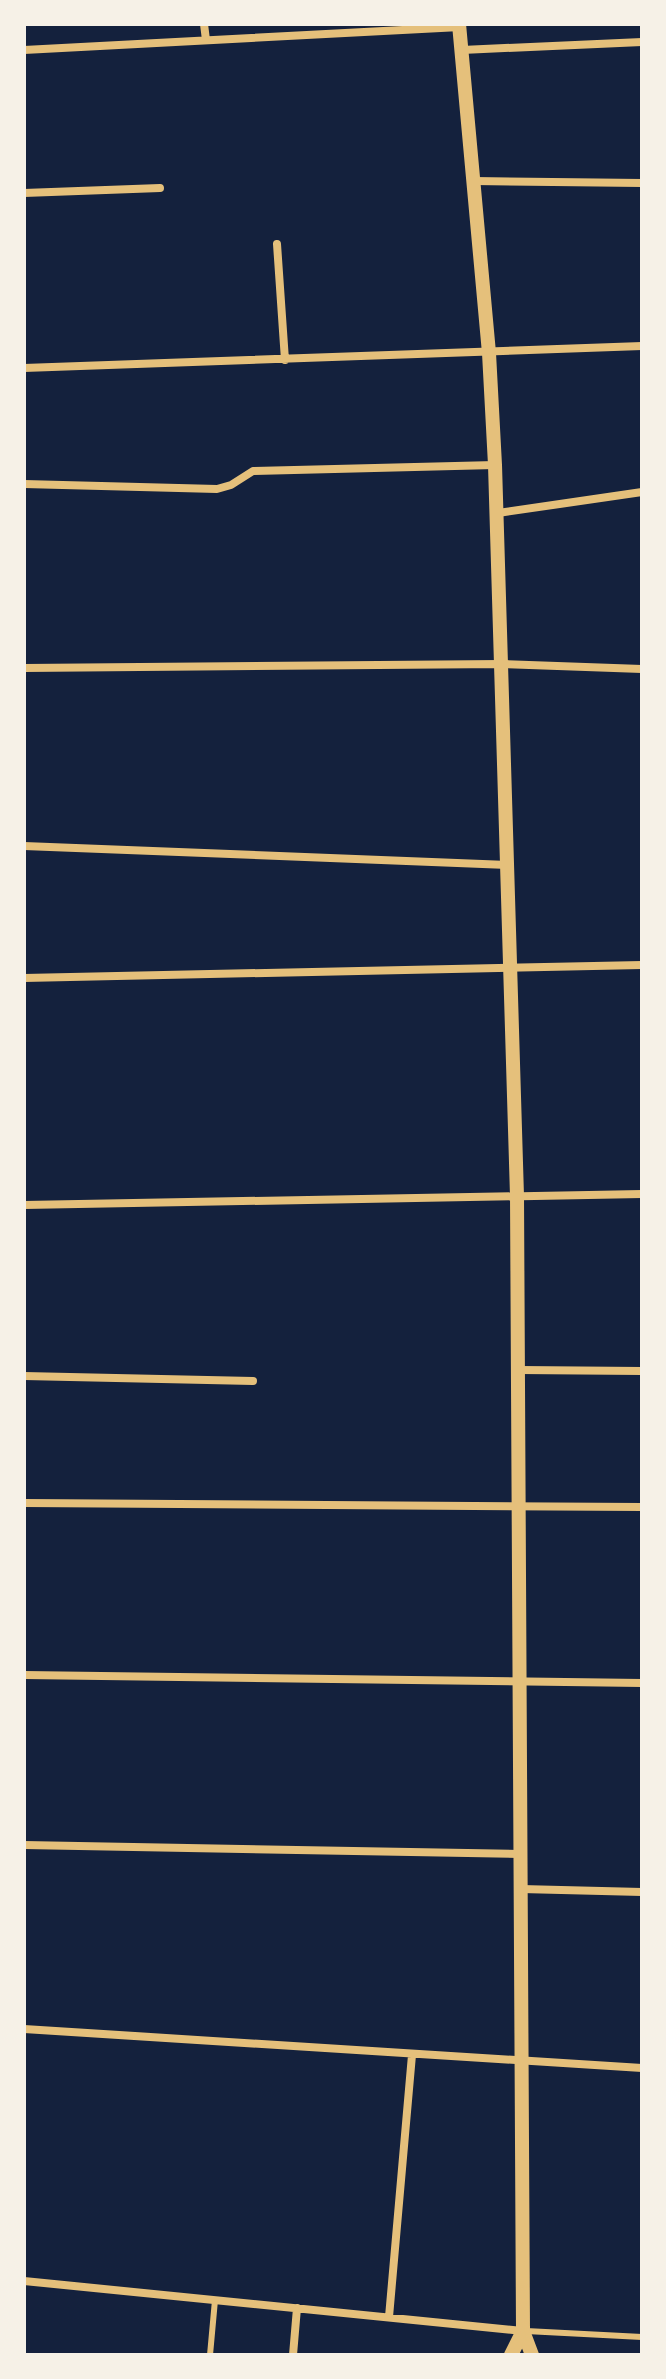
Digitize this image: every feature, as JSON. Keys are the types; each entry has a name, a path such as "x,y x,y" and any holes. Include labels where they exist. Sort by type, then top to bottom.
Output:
{"street":[{"path":"204,24 206,40"},
{"path":"24,50 460,26 489,353 498,513 517,1196 523,2331 532,2355"},
{"path":"462,50 642,42"},
{"path":"474,181 642,183"},
{"path":"24,193 160,188"},
{"path":"277,244 285,360"},
{"path":"24,368 642,346"},
{"path":"24,484 217,489 253,471 495,465"},
{"path":"498,513 642,492"},
{"path":"24,668 502,664 642,669"},
{"path":"24,846 508,865"},
{"path":"24,978 642,965"},
{"path":"24,1205 642,1194"},
{"path":"519,1370 642,1371"},
{"path":"24,1376 253,1381"},
{"path":"24,1503 642,1507"},
{"path":"24,1675 642,1683"},
{"path":"24,1845 520,1854"},
{"path":"521,1889 642,1892"},
{"path":"24,2029 642,2068"},
{"path":"389,2317 412,2055"},
{"path":"24,2281 523,2331"},
{"path":"293,2355 297,2308"},
{"path":"511,2355 523,2331"}],"lane":[{"path":"210,2355 215,2300"},
{"path":"523,2331 642,2337"}]}
